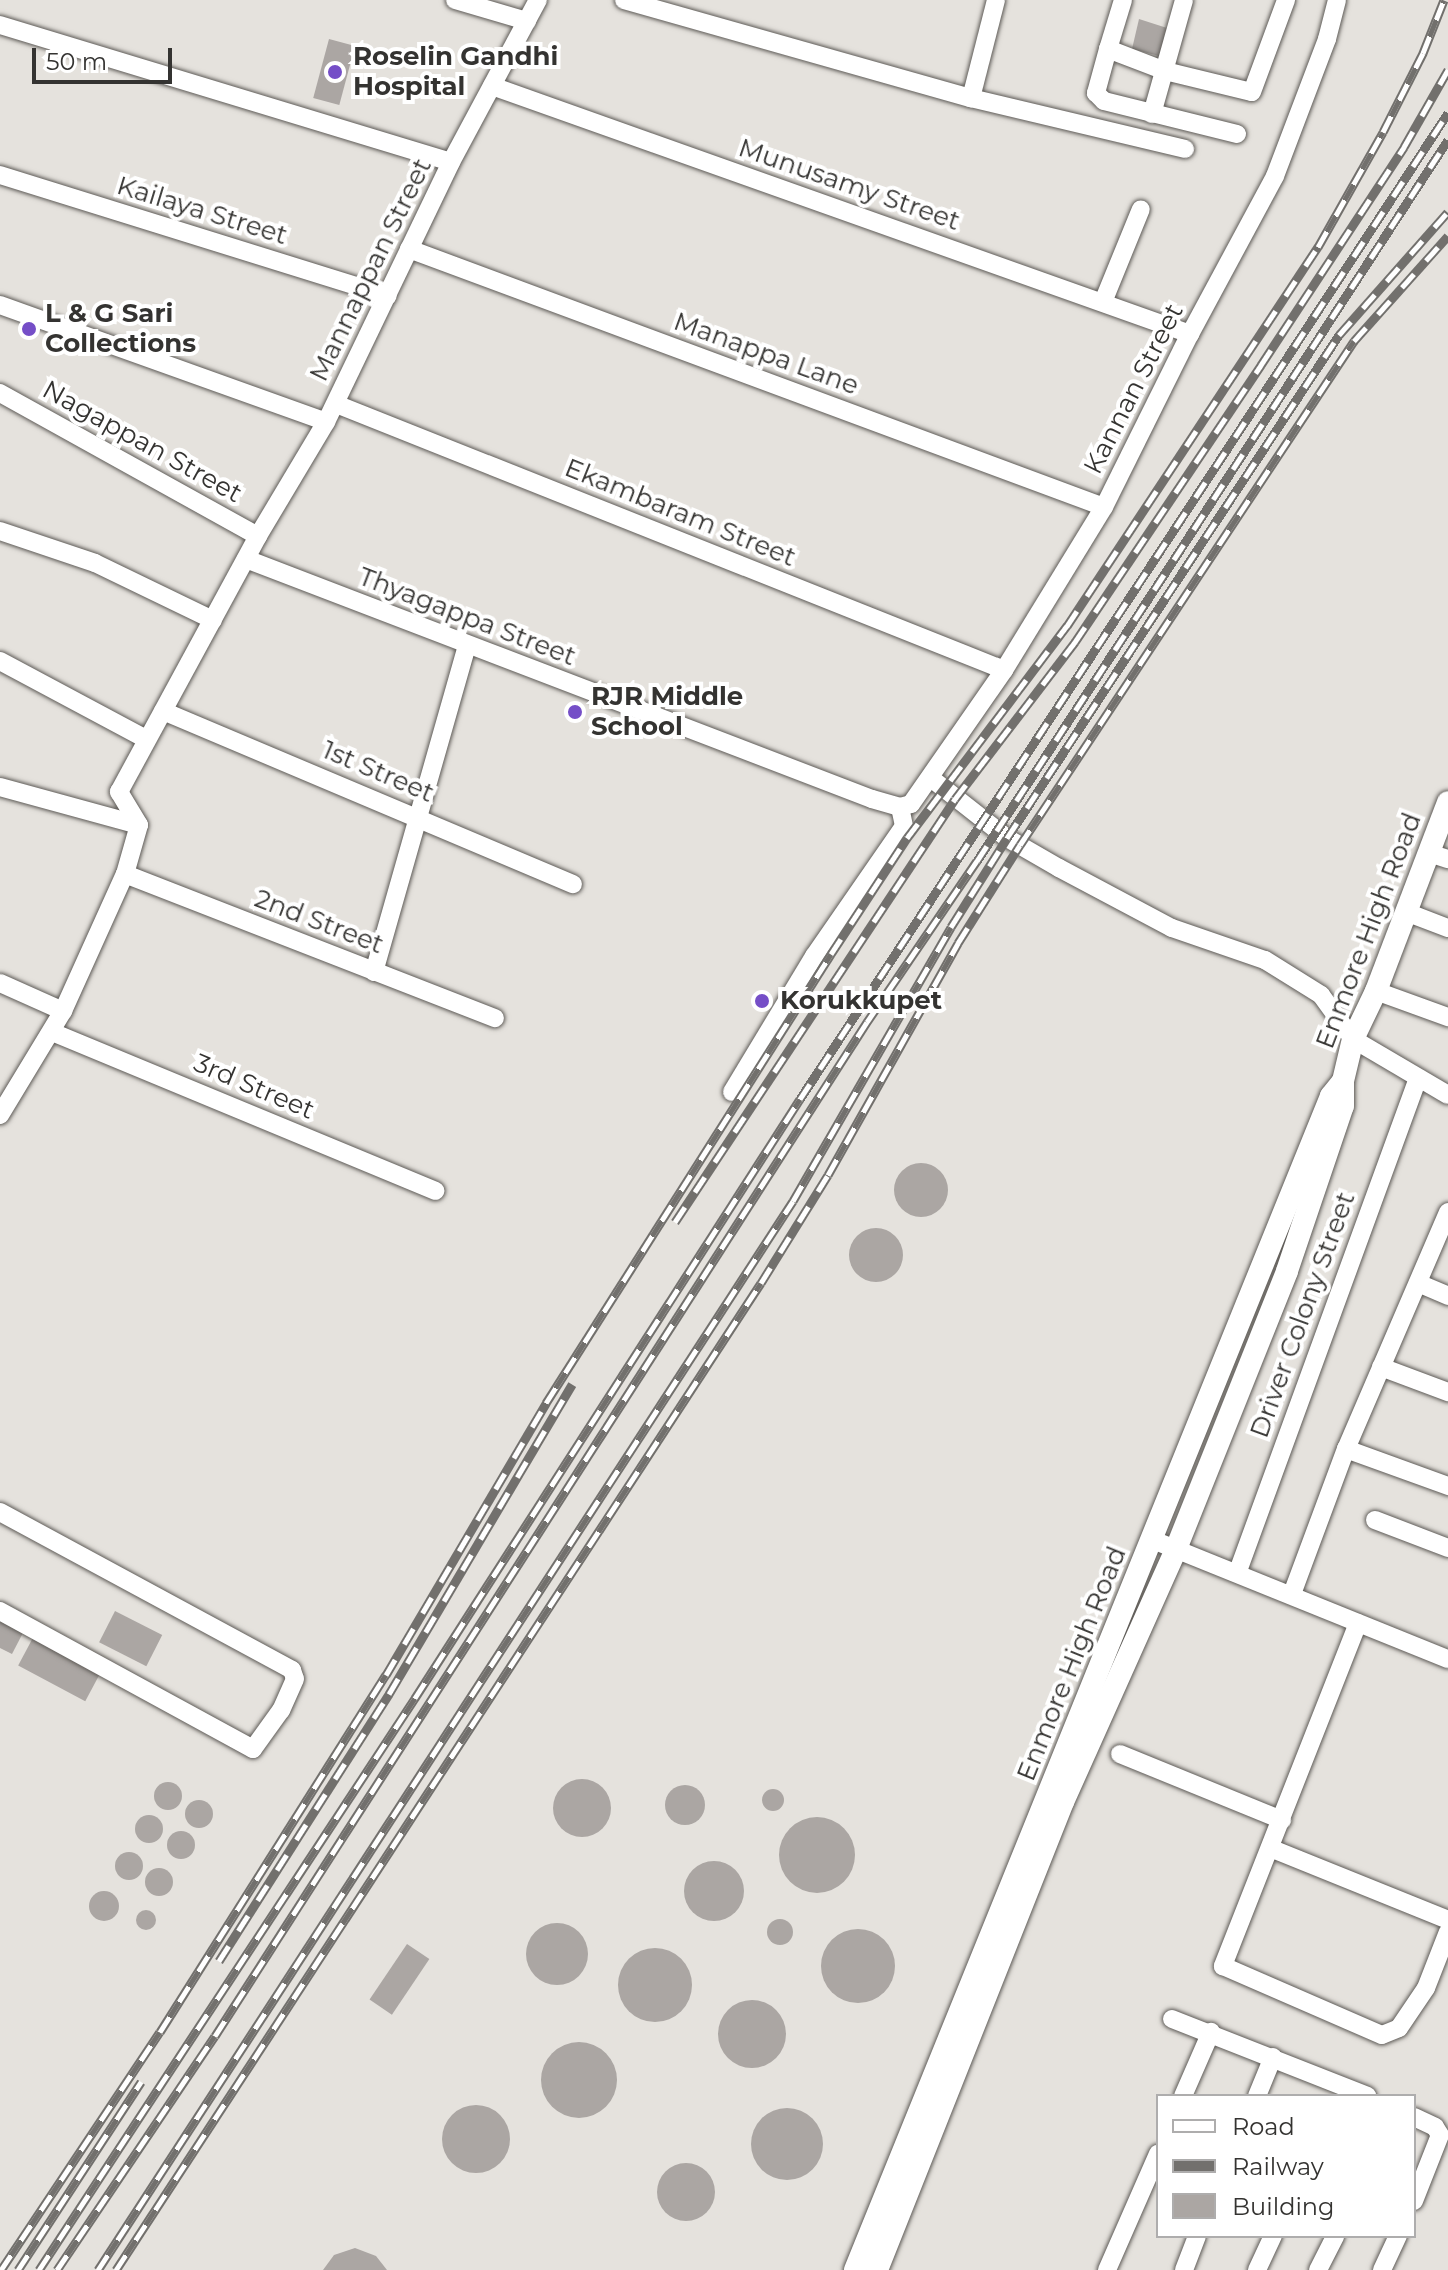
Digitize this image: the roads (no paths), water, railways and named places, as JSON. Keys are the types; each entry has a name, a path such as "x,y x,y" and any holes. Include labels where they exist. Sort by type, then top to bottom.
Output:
{"main road":[{"name":"Enmore High Road","path":"877,2270 1063,1802 1176,1549 1287,1271 1343,1106 1343,1081 1353,1039 1376,991 1406,912 1439,856 1448,802"},
{"name":"Enmore High Road","path":"855,2270 1331,1096 1343,1081"}],"street":[{"path":"455,0 527,21"},
{"name":"Mannappan Street","path":"139,825 119,792 258,536 336,404 451,162 538,0"},
{"path":"624,0 971,98 1185,149"},
{"path":"971,98 996,0"},
{"path":"1123,0 1096,93 1104,101 1237,134"},
{"path":"1152,114 1184,0"},
{"path":"1108,49 1165,71 1252,92 1286,0"},
{"name":"Kannan Street","path":"932,779 1004,670 1104,507 1190,334 1275,176 1327,39 1337,0"},
{"path":"0,25 451,162"},
{"name":"Munusamy Street","path":"492,86 1190,334"},
{"name":"Kailaya Street","path":"0,175 388,296"},
{"path":"1103,302 1141,209"},
{"name":"Manappa Lane","path":"409,249 1104,507"},
{"path":"0,305 326,422"},
{"name":"Nagappan Street","path":"0,393 258,536"},
{"name":"Ekambaram Street","path":"336,404 1004,670"},
{"path":"0,531 95,563 213,620"},
{"name":"Thyagappa Street","path":"246,559 467,646 900,807"},
{"path":"374,972 467,646"},
{"path":"0,661 146,739"},
{"name":"1st Street","path":"163,711 573,884"},
{"path":"732,1092 814,956 904,826 900,807 911,804 932,779 1007,838 1059,868 1172,928 1265,960 1321,995 1353,1039 1448,1095"},
{"path":"0,787 139,825 125,874 63,1011 3,1106"},
{"name":"2nd Street","path":"125,874 495,1018"},
{"path":"1406,912 1448,928"},
{"path":"0,983 63,1011"},
{"path":"1376,991 1448,1017"},
{"name":"3rd Street","path":"52,1032 435,1191"},
{"name":"Driver Colony Street","path":"1238,1571 1418,1078"},
{"path":"1292,1594 1346,1449 1448,1212"},
{"path":"1418,1283 1448,1296"},
{"path":"1381,1367 1448,1392"},
{"path":"1346,1449 1448,1486"},
{"path":"0,1512 292,1670 295,1679 281,1710 253,1749 0,1611"},
{"path":"1375,1520 1448,1548"},
{"path":"1153,1540 1238,1571 1448,1659"},
{"path":"1358,1623 1223,1966 1382,2035 1399,2028 1426,1988 1448,1932"},
{"path":"1120,1754 1282,1820"},
{"path":"1270,1848 1448,1920"},
{"path":"1172,2019 1273,2057 1332,2089 1357,2094"},
{"path":"1184,2094 1211,2032"},
{"path":"1258,2094 1273,2057"},
{"path":"1416,2118 1435,2127 1440,2135 1416,2196"},
{"path":"1107,2270 1156,2159"},
{"path":"1184,2270 1196,2238"},
{"path":"1257,2270 1272,2238"},
{"path":"1318,2270 1334,2238"},
{"path":"1382,2270 1397,2238"}],"railway":[{"path":"1,2270 160,2032 386,1675 546,1403 831,954 907,838 1067,626 1318,247 1383,132 1423,53 1444,0"},
{"path":"675,1222 955,799 1075,642 1261,365 1404,147 1448,70"},
{"path":"39,2270 415,1698 800,1099 1448,113"},
{"path":"57,2270 215,2036 867,1022 977,861 1448,140"},
{"path":"98,2270 793,1201 951,927 1007,838 1339,335 1448,212"},
{"path":"116,2270 761,1283 828,1175 958,943 1020,845 1354,341 1448,236"},
{"path":"219,1961 389,1694 572,1384"},
{"path":"18,2270 141,2082"}],"place":[{"name":"Roselin Gandhi Hospital","path":"335,72"},
{"name":"L & G Sari Collections","path":"29,329"},
{"name":"RJR Middle School","path":"575,712"},
{"name":"Korukkupet","path":"762,1001"}]}
